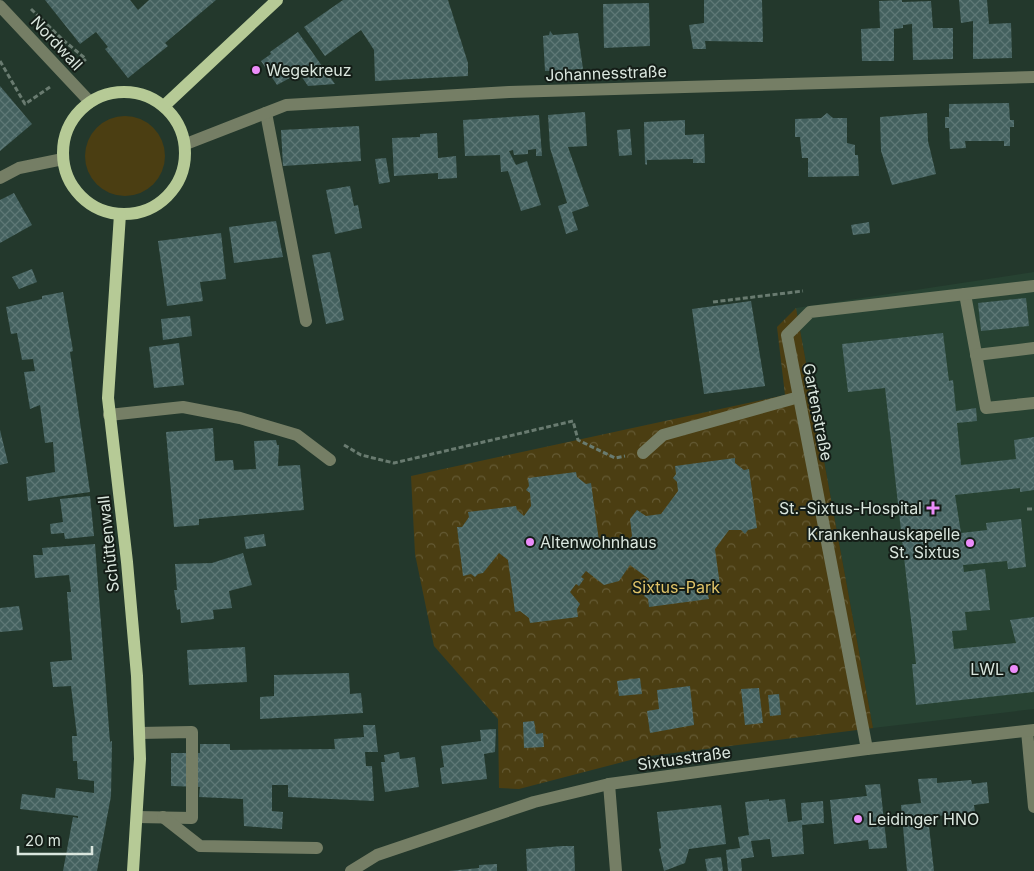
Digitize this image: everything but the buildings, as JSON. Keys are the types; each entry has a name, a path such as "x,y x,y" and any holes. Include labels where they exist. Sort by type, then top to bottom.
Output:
{"main road":[{"path":"164,106 277,0"},
{"path":"130,91 148,96 164,106 178,122 186,144 185,166 177,186 162,202 142,212 120,214 103,211 88,202 75,190 67,175 63,158 65,135 76,115 90,102 111,93 130,91"},
{"name":"Schüttenwall","path":"120,214 108,398 127,562 137,676 139,733 137,817 133,871"}],"street":[{"name":"Nordwall","path":"0,6 90,102"},
{"name":"Johannesstraße","path":"186,144 286,105 509,92 1034,77"},
{"path":"266,113 306,321"},
{"path":"0,178 19,168 63,158"},
{"name":"Gartenstraße","path":"867,749 786,335 810,312 1034,286"},
{"path":"965,294 986,408 1034,403"},
{"path":"976,355 1034,348"},
{"path":"643,453 663,434 799,398"},
{"path":"109,415 183,407 240,418 297,435 330,460"},
{"path":"1030,731 1034,807"},
{"name":"Sixtusstraße","path":"351,871 377,854 534,802 609,784 867,749 1030,731"},
{"path":"137,817 192,818 192,732 139,733"},
{"path":"609,784 616,871"},
{"path":"163,817 200,846 316,848"}],"path":[{"path":"713,302 803,291"},
{"path":"421,458 573,421 578,440 615,458 643,453"},
{"path":"1027,510 1034,509"}],"shaded area":[{"name":"St.-Sixtus-Hospital","path":"1034,272 1034,709 873,728 796,308"}],"green space":[{"path":"117,116 133,116 154,127 165,148 165,164 154,185 133,196 117,196 103,190 91,178 85,164 85,148 91,134 103,122"},
{"name":"Sixtus-Park","path":"796,308 873,728 642,757 519,789 499,788 498,719 434,646 415,554 411,476 785,395 777,327"}],"place":[{"name":"Wegekreuz","path":"256,70"},
{"name":"St.-Sixtus-Hospital","path":"933,508"},
{"name":"Altenwohnhaus","path":"530,542"},
{"name":"Krankenhauskapelle St. Sixtus","path":"970,543"},
{"name":"LWL","path":"1014,669"},
{"name":"Leidinger HNO","path":"858,819"}]}
